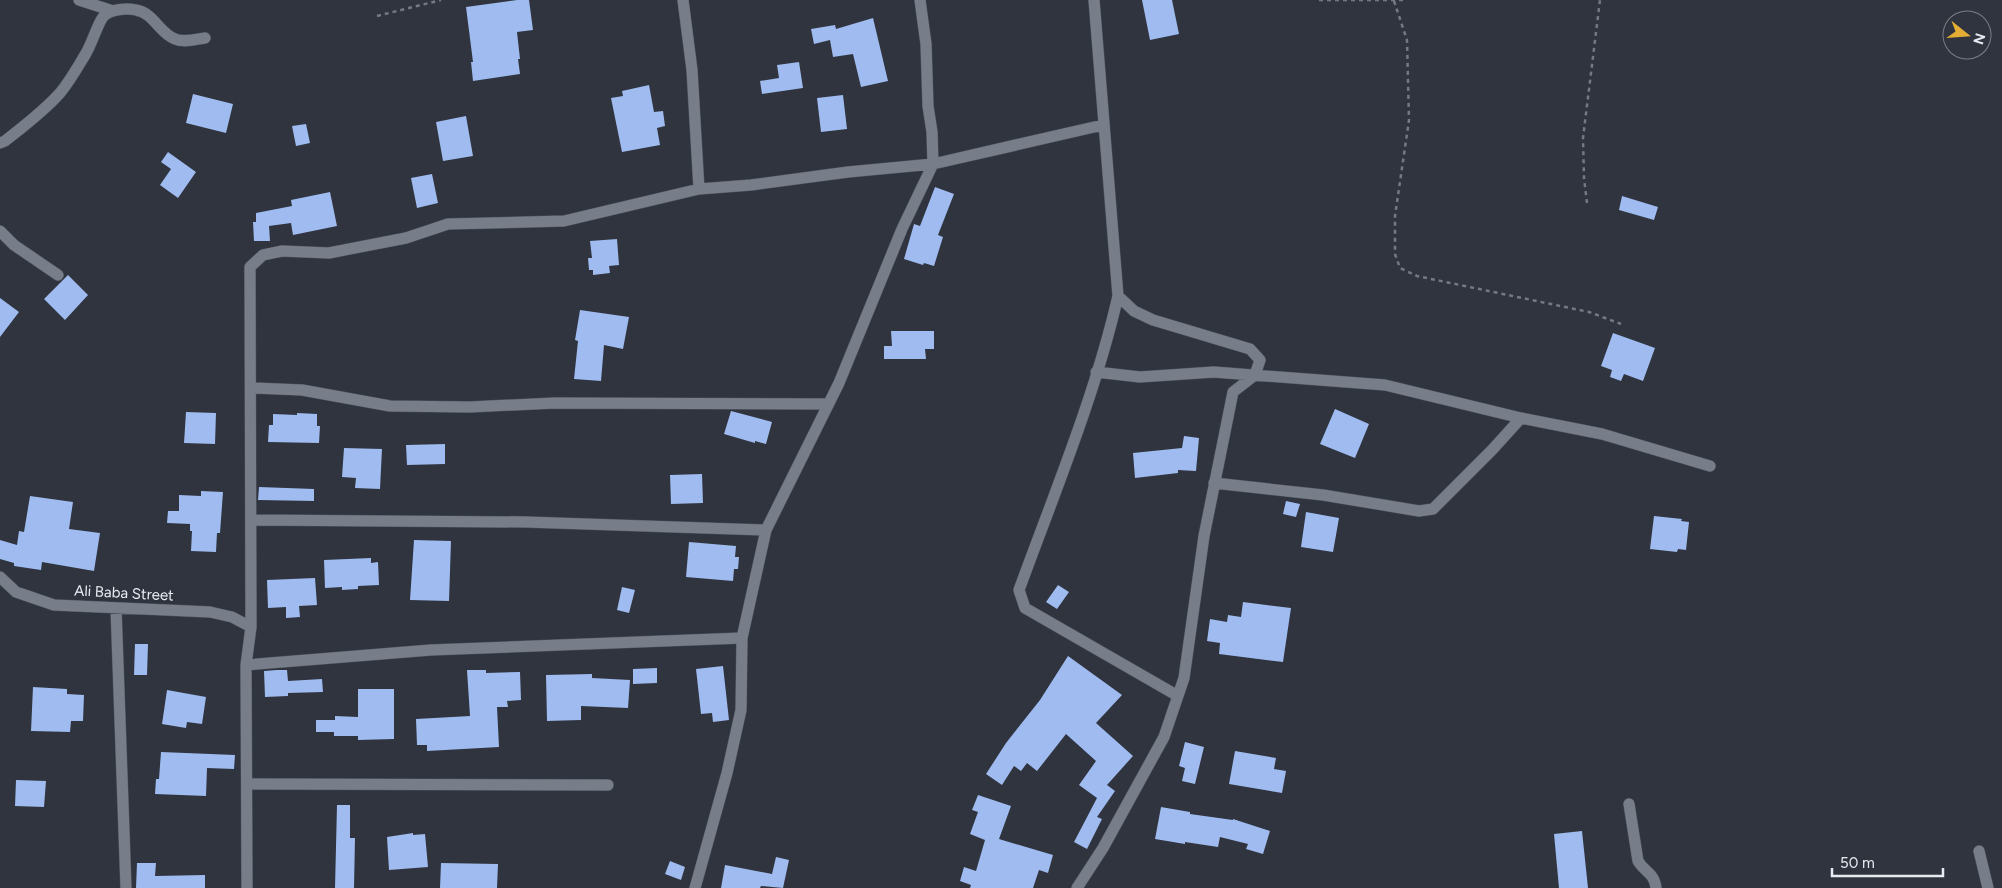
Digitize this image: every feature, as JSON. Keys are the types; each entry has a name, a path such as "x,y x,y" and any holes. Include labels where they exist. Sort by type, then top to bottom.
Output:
{"street":[{"path":"79,0 113,11 136,10 146,14 156,21 164,32 175,39 185,41 205,38"},
{"path":"683,0 692,70 700,189"},
{"path":"695,888 727,773 741,710 742,638 766,530 839,383 902,229 933,164 932,132 928,106 926,44 920,0"},
{"path":"1094,0 1118,296 1110,331 1068,456 1019,590 1025,608 1178,696"},
{"path":"0,143 33,118 58,94 91,46 103,17 113,11"},
{"path":"247,888 246,665 251,627 250,267 263,255 282,252 329,253 406,238 448,224 564,221 700,189 933,164 1103,125"},
{"path":"0,230 14,245 58,275"},
{"path":"1076,888 1103,848 1164,737 1184,678 1204,536 1233,392 1255,375 1260,360 1250,349 1153,320 1134,311 1118,296"},
{"path":"1096,372 1140,377 1214,372 1385,385 1521,418 1602,434 1710,466"},
{"path":"251,388 302,390 390,406 470,407 555,403 828,404"},
{"path":"1214,483 1323,495 1419,511 1433,508 1492,450 1521,418"},
{"path":"251,520 526,522 766,530"},
{"name":"Ali Baba Street","path":"0,577 16,592 54,605 210,612 232,617 251,627"},
{"path":"116,608 126,888"},
{"path":"246,665 431,650 742,638"},
{"path":"247,784 608,785"},
{"path":"1629,804 1638,861 1642,868 1651,873 1655,879 1656,888"},
{"path":"1979,850 1988,888"}],"path":[{"path":"377,16 441,0"},
{"path":"1319,0 1403,0"},
{"path":"1587,203 1584,178 1584,138 1600,0"},
{"path":"1394,1 1407,40 1409,120 1395,216 1395,254 1400,268 1417,276 1589,312 1621,324"}],"building":[{"path":"529,0 533,30 517,32 520,74 473,81 471,62 473,62 466,7"},
{"path":"1142,0 1172,0 1179,34 1150,40"},
{"path":"873,18 888,81 861,87 853,54 833,57 830,40 814,44 811,29 835,25 836,29"},
{"path":"799,62 803,88 762,94 760,81 779,78 777,65"},
{"path":"649,85 654,112 663,111 665,126 657,128 660,145 622,152 611,98 623,96 622,91"},
{"path":"193,94 233,104 226,133 186,123"},
{"path":"843,95 847,129 821,132 817,98"},
{"path":"466,116 473,156 443,161 436,122"},
{"path":"306,124 310,143 296,146 292,126"},
{"path":"168,152 196,172 178,198 160,185 171,169 161,162"},
{"path":"432,174 438,203 417,208 411,178"},
{"path":"935,187 954,194 938,235 943,237 934,266 924,263 923,265 904,259 914,224 920,226"},
{"path":"330,192 337,226 293,235 291,223 269,226 270,241 254,241 253,222 256,222 256,213 292,206 291,200"},
{"path":"1622,196 1658,207 1654,220 1619,210"},
{"path":"617,239 619,265 609,266 610,273 593,275 593,270 589,270 588,258 592,258 590,241"},
{"path":"68,275 88,295 65,320 44,299"},
{"path":"0,298 19,312 0,337"},
{"path":"580,310 629,317 623,349 604,345 601,381 574,379 578,341 575,340"},
{"path":"891,331 934,331 934,349 925,349 926,359 884,359 884,346 892,346"},
{"path":"1613,333 1655,348 1643,381 1624,374 1621,381 1610,377 1612,370 1601,366"},
{"path":"1335,409 1369,424 1355,458 1320,444"},
{"path":"731,411 772,422 766,444 755,441 755,443 724,434"},
{"path":"186,412 216,413 215,444 184,443"},
{"path":"297,413 317,414 317,426 320,426 319,443 268,442 269,425 273,425 273,414 297,415"},
{"path":"1184,436 1199,438 1196,471 1178,470 1178,473 1135,478 1133,453 1182,448"},
{"path":"445,444 445,464 407,465 406,445"},
{"path":"344,448 382,449 380,489 355,488 356,478 342,477"},
{"path":"702,474 703,503 671,504 670,475"},
{"path":"259,487 314,489 314,501 258,500"},
{"path":"201,491 223,492 220,533 217,533 216,552 191,551 192,531 190,531 190,524 167,523 168,511 179,511 179,495 201,496"},
{"path":"30,496 73,502 69,529 100,533 94,571 42,562 41,570 14,566 14,563 0,559 0,540 17,545 19,531 24,532"},
{"path":"1286,501 1300,504 1296,517 1283,514"},
{"path":"1306,512 1339,518 1333,552 1301,547"},
{"path":"1654,516 1682,519 1681,521 1689,522 1686,550 1678,549 1677,552 1650,549"},
{"path":"414,540 451,541 449,601 410,600"},
{"path":"689,542 736,546 735,557 739,557 738,569 734,569 733,581 686,577"},
{"path":"371,558 371,563 378,562 379,585 358,586 358,589 342,590 342,587 325,588 324,560"},
{"path":"315,578 317,605 299,606 300,617 286,618 286,607 268,608 267,580"},
{"path":"1058,585 1069,592 1057,609 1046,602"},
{"path":"622,587 635,590 629,613 617,610"},
{"path":"1243,602 1291,608 1283,662 1219,654 1220,643 1207,641 1210,619 1227,622 1228,615 1241,617"},
{"path":"135,644 148,644 147,675 134,675"},
{"path":"1068,656 1122,695 1096,723 1133,756 1107,785 1115,791 1097,817 1102,819 1087,849 1074,842 1097,798 1079,785 1096,761 1066,734 1037,771 1027,763 1021,771 1014,766 1002,785 986,774 1006,743 1040,700"},
{"path":"723,666 729,720 713,722 712,713 701,714 696,669"},
{"path":"657,668 657,683 633,684 633,669"},
{"path":"287,670 288,681 322,679 323,692 288,693 288,696 265,697 264,671"},
{"path":"467,670 486,670 486,673 520,672 521,700 507,701 508,707 497,707 499,747 427,751 427,745 417,745 416,719 470,716"},
{"path":"592,674 592,678 630,680 628,708 581,706 581,720 547,721 546,675"},
{"path":"33,687 67,689 67,694 84,695 83,721 71,721 70,732 31,731"},
{"path":"358,689 394,689 394,739 358,740 358,736 334,736 334,732 316,732 316,720 335,720 335,716 358,717"},
{"path":"167,690 206,697 202,724 187,722 186,728 162,724"},
{"path":"1185,742 1204,747 1195,784 1182,781 1185,768 1179,766"},
{"path":"1235,751 1276,758 1274,769 1286,771 1282,793 1229,784"},
{"path":"161,752 235,755 234,769 207,768 206,796 155,794 156,779 159,779"},
{"path":"16,780 46,781 44,807 15,806"},
{"path":"978,795 1011,806 999,839 1053,855 1048,873 1039,870 1033,888 970,888 971,885 960,881 964,867 976,871 985,840 970,834 978,812 972,810"},
{"path":"337,805 350,805 350,838 355,838 354,888 335,888"},
{"path":"1161,807 1190,812 1190,814 1233,819 1270,831 1263,854 1246,849 1248,844 1220,837 1218,847 1155,839"},
{"path":"1582,831 1588,888 1559,888 1554,834"},
{"path":"413,833 413,835 425,834 428,867 389,870 387,837"},
{"path":"776,857 789,860 783,888 761,886 760,888 721,888 725,865 772,874"},
{"path":"670,861 685,867 681,880 665,874"},
{"path":"137,863 156,863 155,876 205,875 205,888 136,888"},
{"path":"441,863 498,864 497,888 440,888"}]}
